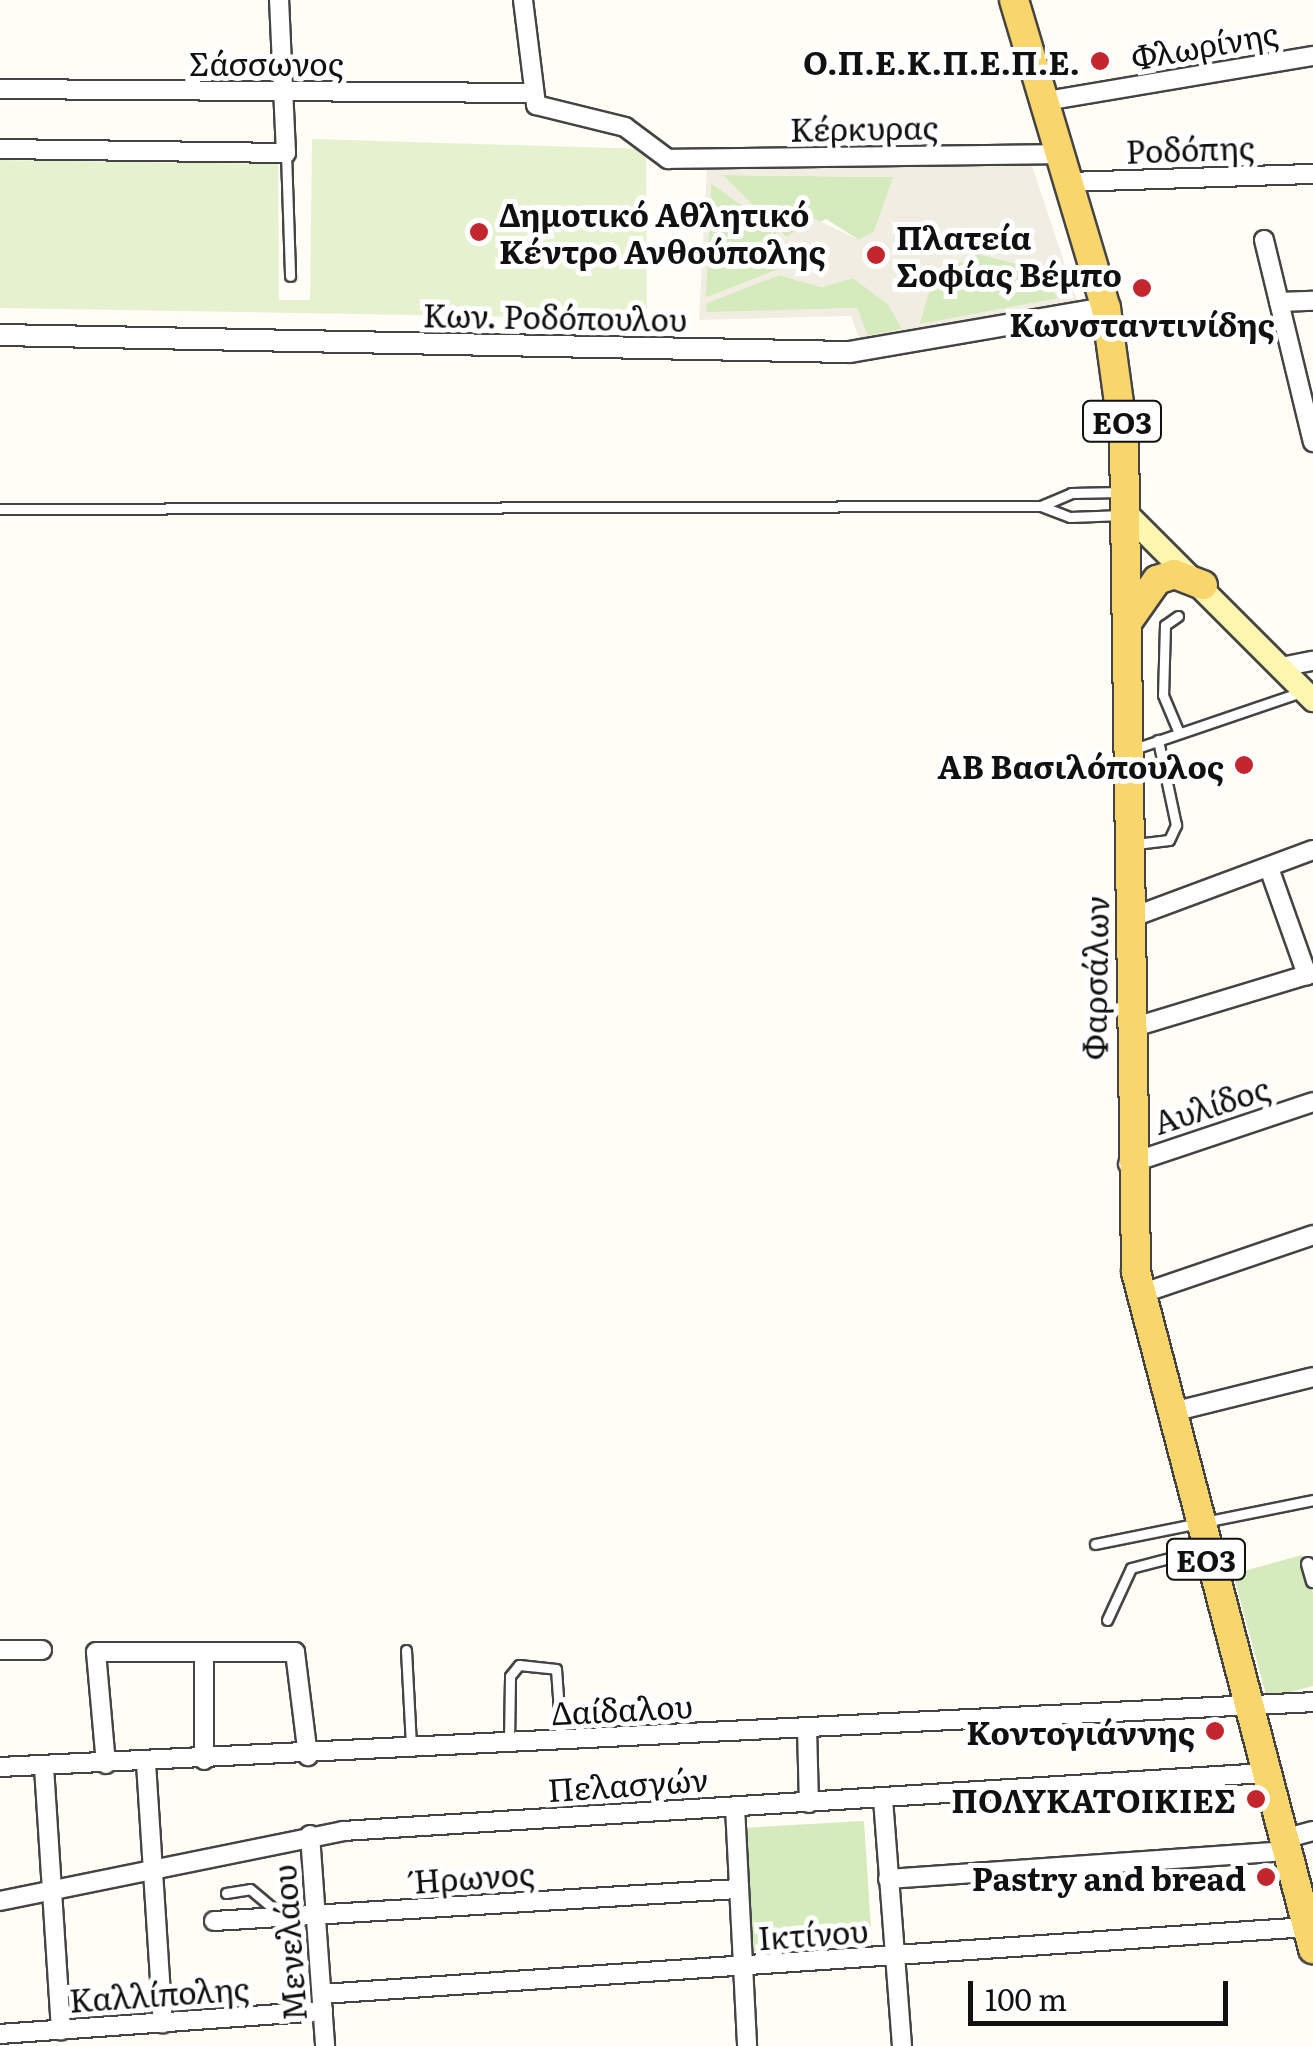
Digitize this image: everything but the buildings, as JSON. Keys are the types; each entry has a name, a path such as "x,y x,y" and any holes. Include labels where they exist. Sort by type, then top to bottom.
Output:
{"main road":[{"name":"Φαρσάλων","path":"1014,0 1106,308 1128,503 1132,844 1128,1164 1140,1294 1196,1522 1310,1938"},
{"path":"1128,503 1308,696"},
{"path":"1128,621 1157,580 1174,574 1202,585"}],"street":[{"path":"0,149 286,153 279,92 279,0"},
{"path":"523,0 531,93"},
{"name":"Φλωρίνης","path":"1046,101 1313,56"},
{"name":"Σάσσωνος","path":"0,89 531,93"},
{"name":"Κέρκυρας","path":"531,93 544,110 626,127 668,159 1060,154"},
{"name":"Ροδόπης","path":"1068,182 1313,174"},
{"path":"1264,240 1313,442"},
{"path":"1278,302 1313,301"},
{"name":"Κων. Ροδόπουλου","path":"0,335 850,352 1106,308"},
{"path":"1281,667 1313,660"},
{"path":"1130,918 1313,850"},
{"path":"1127,1030 1310,974 1269,868"},
{"name":"Αυλίδος","path":"1128,1164 1313,1102"},
{"path":"1140,1294 1313,1235"},
{"path":"1168,1413 1313,1377"},
{"path":"1308,1564 1313,1580"},
{"path":"0,1650 42,1650"},
{"path":"106,1764 96,1652 204,1652 300,1658 308,1756"},
{"path":"204,1652 204,1760"},
{"name":"Δαίδαλου","path":"0,1768 308,1756 1313,1702"},
{"path":"807,1728 810,1802"},
{"path":"146,1763 164,2023"},
{"path":"44,1767 56,1892 61,2030"},
{"name":"Πελασγών","path":"0,1900 56,1892 310,1836 1266,1773"},
{"path":"884,1799 902,2046"},
{"path":"735,1807 747,2046"},
{"path":"888,1879 1285,1845 1313,1830"},
{"name":"Μενελάου","path":"310,1836 325,2046"},
{"name":"Ήρωνος","path":"214,1921 737,1889"},
{"name":"Ικτίνου","path":"322,2003 741,1968 1310,1938"},
{"name":"Καλλίπολης","path":"0,2034 164,2023 322,2003"}],"lane":[{"path":"286,153 290,276"},
{"path":"1041,506 1072,493 1128,503"},
{"path":"0,509 1041,506 1070,517 1128,503"},
{"path":"1178,616 1165,626 1163,703 1179,733"},
{"path":"1131,750 1308,696"},
{"path":"1132,844 1174,835 1158,740"},
{"path":"1096,1544 1313,1500"},
{"path":"1107,1620 1131,1568 1204,1550"},
{"path":"406,1650 412,1750"},
{"path":"509,1745 510,1676 519,1665 556,1669 561,1742"},
{"path":"226,1893 250,1889 282,1916"}],"green space":[{"name":"Δημοτικό Αθλητικό Κέντρο Ανθούπολης","path":"312,139 646,149 647,319 0,308 0,160 278,164 279,300 310,300"},
{"path":"722,175 894,177 874,232 859,240 826,219 787,238"},
{"path":"711,183 776,230 777,270 705,298"},
{"path":"978,254 1030,267 1060,298 919,325 934,274"},
{"path":"779,275 822,287 853,278 888,304 903,329 867,336 857,308 706,313 706,303"},
{"path":"1302,1555 1313,1593 1313,1686 1267,1698 1233,1574"},
{"path":"864,1821 872,1943 749,1952 741,1828"}],"shaded area":[{"name":"Πλατεία Σοφίας Βέμπο","path":"1032,166 1077,301 861,344 851,316 699,320 707,168","holes":["723,175 893,177 874,232 859,240 813,218 786,238","711,183 776,230 777,270 706,298","978,254 1030,267 1059,298 919,324 934,274","779,275 822,287 853,278 888,304 902,329 868,336 857,308 706,312 707,303"]}],"place":[{"name":"Ο.Π.Ε.Κ.Π.Ε.Π.Ε.","path":"1100,61"},
{"name":"Δημοτικό Αθλητικό Κέντρο Ανθούπολης","path":"479,232"},
{"name":"Πλατεία Σοφίας Βέμπο","path":"876,255"},
{"name":"Κωνσταντινίδης","path":"1142,288"},
{"name":"ΑΒ Βασιλόπουλος","path":"1244,765"},
{"name":"Κοντογιάννης","path":"1215,1731"},
{"name":"ΠΟΛΥΚΑΤΟΙΚΙΕΣ","path":"1256,1799"},
{"name":"Pastry and bread","path":"1266,1877"}]}
